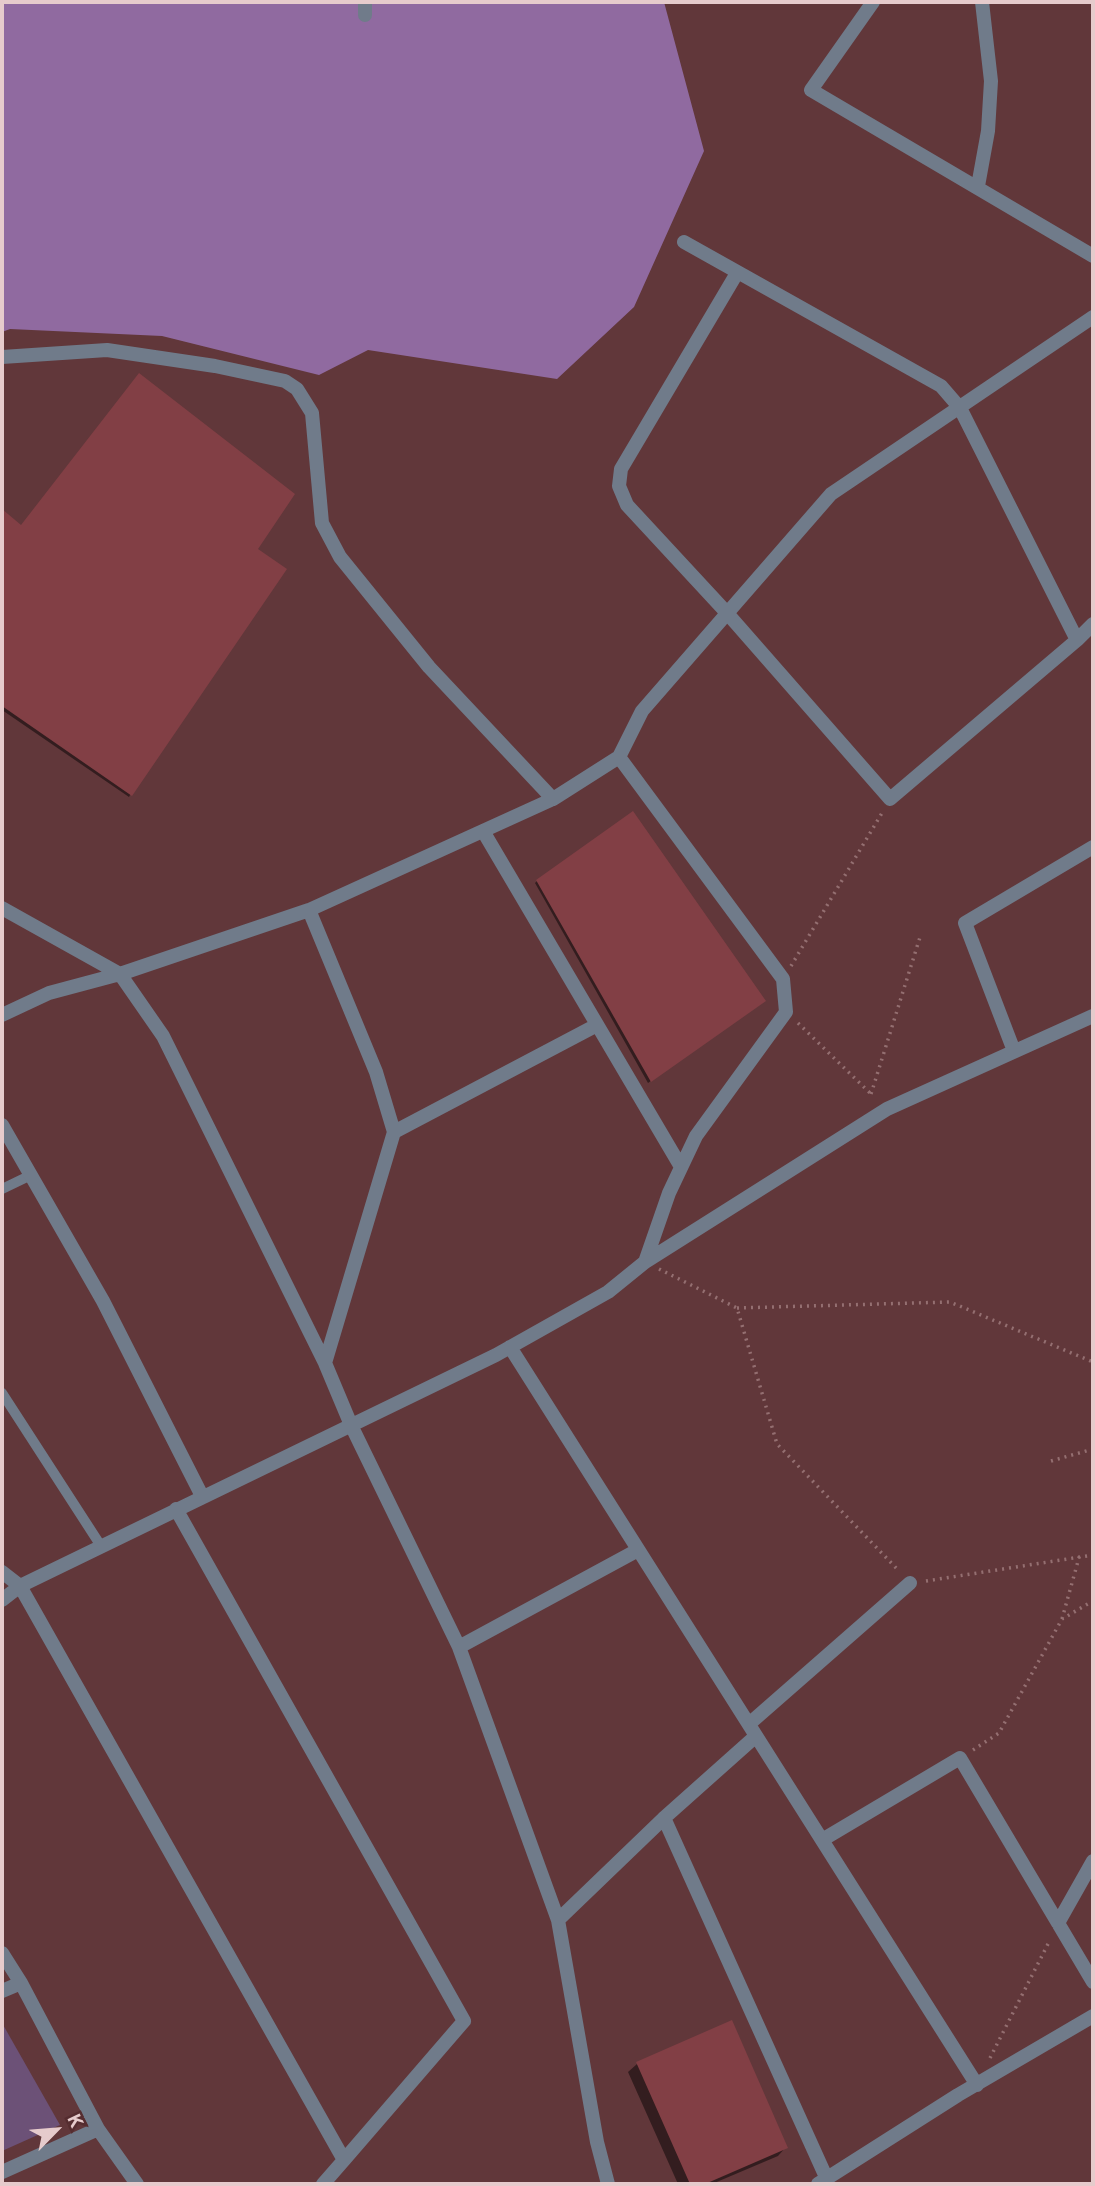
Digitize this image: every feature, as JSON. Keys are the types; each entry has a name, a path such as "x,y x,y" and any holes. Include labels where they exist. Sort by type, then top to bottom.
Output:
{"street":[{"path":"873,2 811,90 1093,256"},
{"path":"978,186 988,131 990,81 982,2"},
{"path":"684,242 941,386 960,408 1077,640"},
{"path":"737,273 621,469 619,486 627,505 727,613 890,799 1093,624"},
{"path":"2,1015 49,993 120,974 309,910 553,799 619,757 642,711 831,494 1093,317"},
{"path":"2,357 107,350 215,366 285,381 297,389 312,413 322,523 340,557 429,667 553,799"},
{"path":"619,757 783,979 786,1012 696,1136 681,1167 645,1262"},
{"path":"483,831 681,1167"},
{"path":"1014,1051 965,923 1093,847"},
{"path":"2,908 120,974 163,1037 325,1363 351,1425 459,1647 558,1920 597,2142 608,2184"},
{"path":"309,910 376,1072 394,1132 325,1363"},
{"path":"2,1600 20,1586 176,1508 510,1347 608,1292 645,1262 887,1109 1093,1016"},
{"path":"394,1132 597,1025"},
{"path":"2,1125 103,1301 202,1496"},
{"path":"510,1347 977,2085"},
{"path":"176,1508 464,2021 323,2184"},
{"path":"459,1647 638,1550"},
{"path":"2,1572 20,1586 344,2160"},
{"path":"558,1920 752,1730 910,1583"},
{"path":"822,1840 960,1758 1093,1982"},
{"path":"664,1818 822,2181 1093,2016"},
{"path":"1059,1923 1093,1861"},
{"path":"2,1953 21,1983 98,2129 137,2184"},
{"path":"2,1991 21,1983"},
{"path":"2,2172 98,2129"}],"lane":[{"path":"2,1189 29,1176"},
{"path":"2,1393 102,1546"}],"path":[{"path":"783,979 890,799"},
{"path":"871,1094 921,934"},
{"path":"786,1012 887,1109"},
{"path":"645,1262 737,1308 950,1302 1093,1362"},
{"path":"737,1308 777,1444 910,1583 1093,1555"},
{"path":"1051,1461 1093,1448"},
{"path":"960,1758 999,1733 1062,1619 1080,1555"},
{"path":"1062,1619 1093,1601"},
{"path":"989,2060 1059,1923"}],"shaded area":[{"path":"2,2 664,2 704,151 634,307 557,379 368,350 319,375 162,336 10,329 2,332"},
{"path":"2,2023 60,2125 2,2151"}],"building":[{"path":"139,373 295,494 258,549 287,569 132,796 2,706 2,509 21,525"},
{"path":"633,811 766,1001 651,1082 536,880"},
{"path":"732,2020 788,2148 705,2184 690,2184 636,2062"}]}
